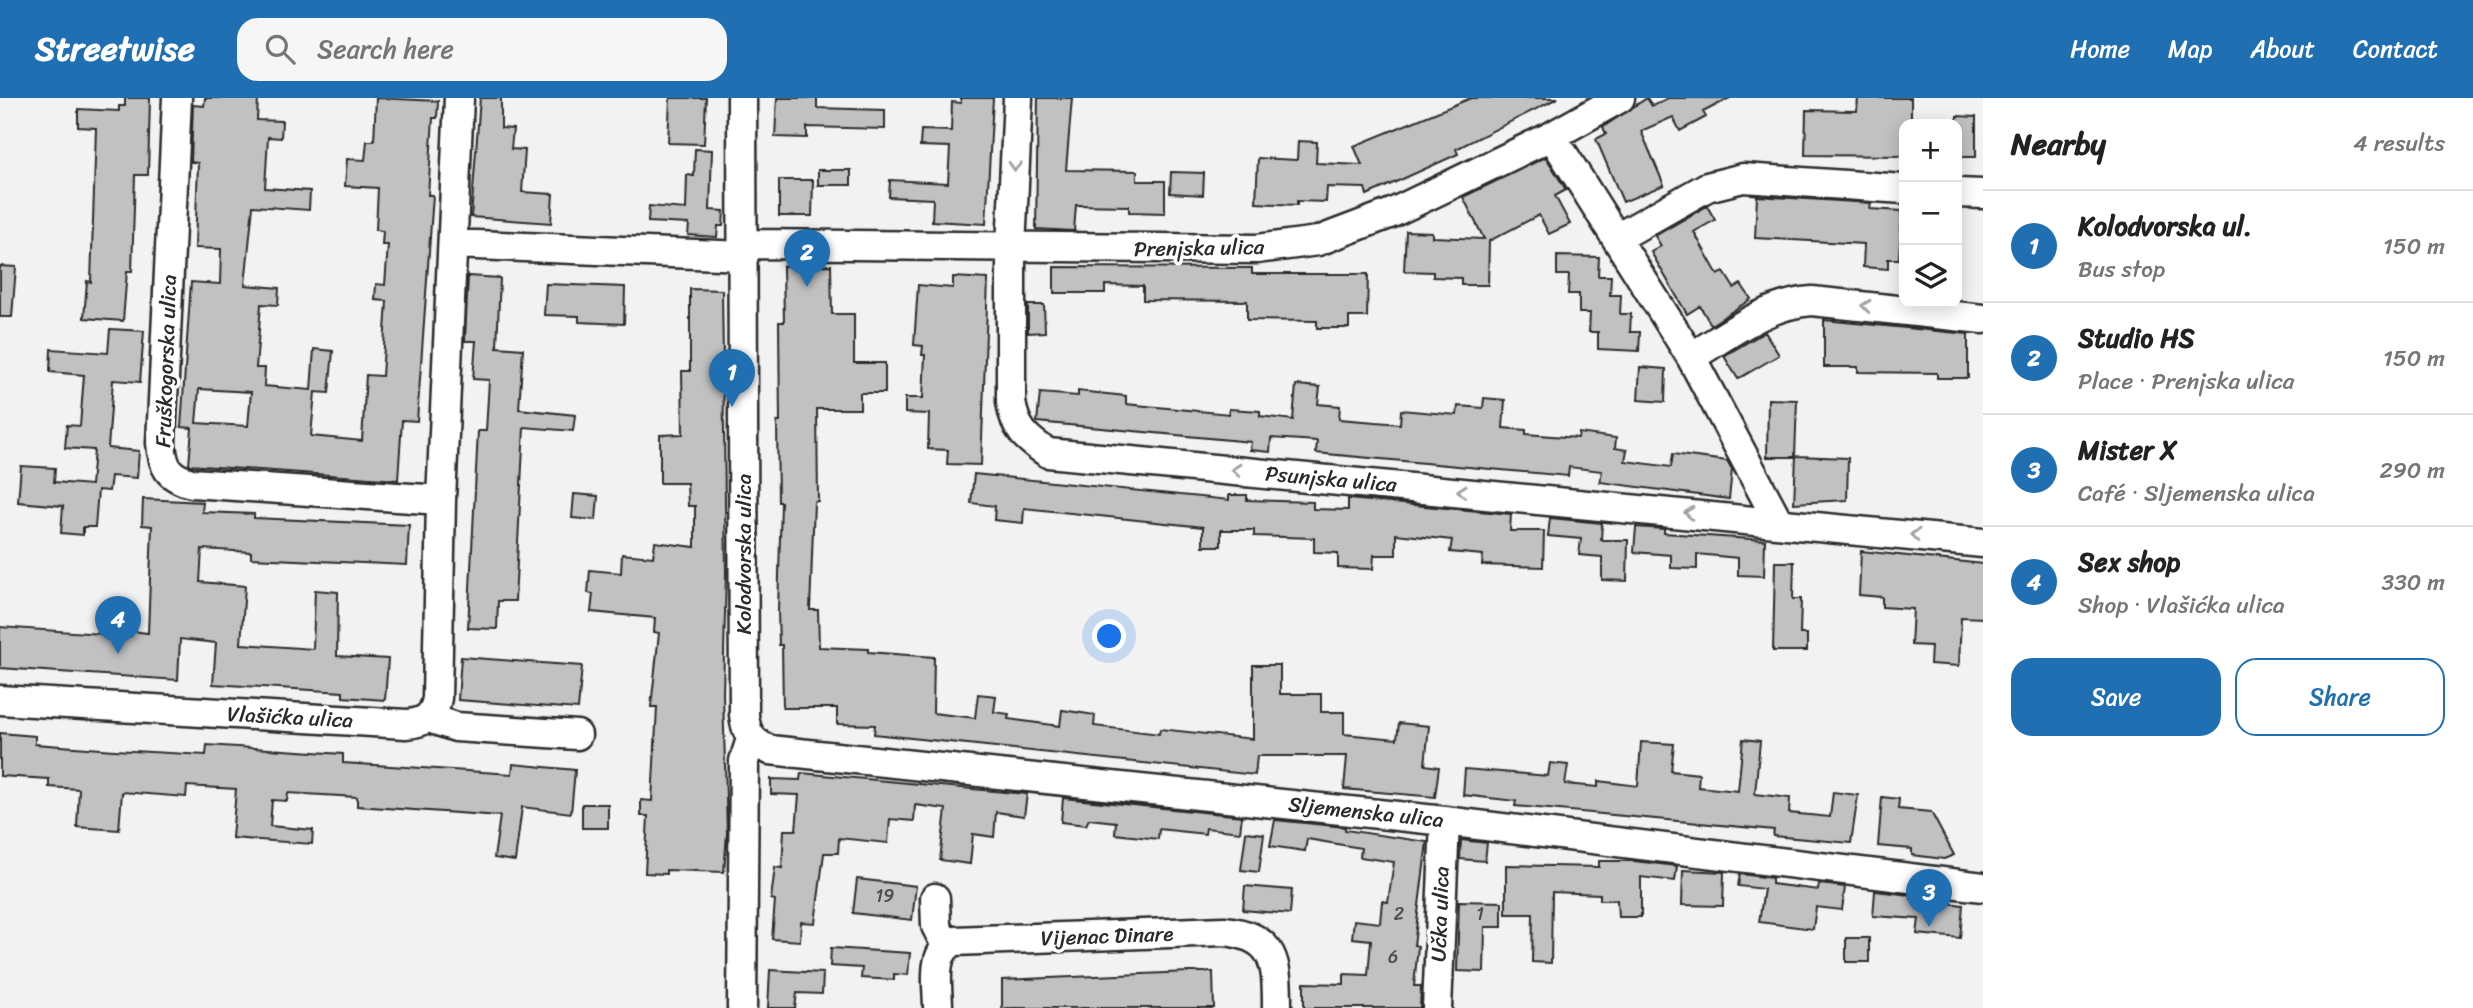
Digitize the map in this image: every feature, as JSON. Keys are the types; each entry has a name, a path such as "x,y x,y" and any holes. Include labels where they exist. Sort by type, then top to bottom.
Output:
{"street":[{"name":"Fruškogorska ulica","path":"177,98 161,443 165,469 175,479 192,482 441,500"},
{"path":"429,718 435,710 437,698 441,500 459,98"},
{"name":"Kolodvorska ulica","path":"742,98 744,715 751,739 744,761 742,1008"},
{"name":"Psunjska ulica","path":"1018,98 1011,248 1014,421 1024,438 1048,453 1778,521 1983,543"},
{"name":"Prenjska ulica","path":"744,250 1257,249 1318,241 1392,213 1552,136 1620,98"},
{"path":"1552,136 1691,358 1778,521"},
{"path":"1617,238 1707,187 1743,178 1899,189"},
{"path":"1962,192 1983,194"},
{"path":"453,244 744,250"},
{"path":"1691,358 1765,312 1789,302 1812,300 1983,319"},
{"name":"Vlašićka ulica","path":"0,699 406,724 419,723 429,718 457,727 577,735"},
{"name":"Sljemenska ulica","path":"751,739 770,750 1445,821 1983,887"},
{"name":"Učka ulica","path":"1437,1008 1445,821"},
{"path":"935,898 936,926 946,945 938,960 938,1008"},
{"name":"Vijenac Dinare","path":"946,945 955,941 1242,933 1256,938 1268,949 1274,961 1277,1008"}],"building":[{"path":"125,98 150,98 148,175 135,175 132,271 127,271 123,321 84,318 87,281 91,282 96,128 78,127 78,109 119,111 119,106 125,106"},
{"path":"205,98 258,98 257,120 282,121 281,138 268,137 265,188 310,191 309,210 253,206 245,285 279,288 278,305 261,304 256,368 265,368 264,386 311,390 314,349 333,351 329,393 315,392 311,436 362,441 366,375 382,376 387,301 375,300 376,284 385,285 388,245 382,245 383,231 376,230 378,188 345,186 347,159 365,160 367,141 374,141 376,98 438,101 437,118 433,118 428,195 433,195 417,421 402,420 398,480 189,465 192,428 181,427 191,282 220,284 221,249 195,248 198,163 191,162 193,105 204,106","holes":["199,389 251,392 248,426 196,423"]},
{"path":"480,98 501,98 501,128 513,129 511,149 525,150 522,192 553,194 551,223 471,217"},
{"path":"670,98 706,98 704,144 668,143"},
{"path":"777,98 817,98 817,108 885,110 885,129 807,127 807,138 775,137"},
{"path":"961,98 993,98 986,224 932,221 933,199 889,197 890,180 948,183 950,147 920,146 921,130 951,131 952,102 961,103"},
{"path":"1038,98 1072,98 1066,170 1137,171 1137,181 1165,181 1165,213 1129,212 1129,206 1076,205 1074,231 1036,229"},
{"path":"1471,98 1558,98 1456,149 1458,154 1367,195 1365,188 1327,187 1326,202 1297,201 1297,205 1256,203 1258,158 1297,160 1298,141 1317,142 1316,163 1362,165 1354,146"},
{"path":"1647,98 1652,106 1668,98 1730,98 1703,112 1706,117 1680,131 1673,117 1641,131 1664,185 1623,202 1596,139 1606,134 1603,127"},
{"path":"1858,98 1911,98 1911,119 1899,119 1899,156 1805,155 1806,110 1857,111"},
{"path":"1957,116 1976,117 1976,157 1962,157 1962,119 1957,119"},
{"path":"695,149 712,150 710,210 724,211 723,226 718,226 717,237 688,235 689,224 648,222 649,206 686,209 687,175 694,176"},
{"path":"1546,157 1566,190 1555,196 1570,224 1549,234 1539,215 1489,241 1488,285 1461,285 1461,278 1433,277 1433,272 1404,271 1406,231 1432,232 1432,237 1484,239 1463,197"},
{"path":"818,170 851,170 851,185 818,185"},
{"path":"1171,172 1204,173 1203,195 1170,193"},
{"path":"779,180 813,180 812,216 779,216"},
{"path":"1757,196 1871,203 1870,209 1899,211 1899,259 1888,259 1888,269 1863,267 1864,244 1755,238"},
{"path":"1707,206 1715,220 1694,232 1718,275 1724,272 1734,288 1741,284 1751,299 1711,325 1700,306 1687,314 1651,252 1661,246 1655,236"},
{"path":"1557,256 1599,257 1598,276 1611,276 1610,295 1621,295 1620,314 1631,314 1630,332 1640,332 1639,351 1598,349 1598,332 1589,332 1590,313 1579,313 1579,294 1568,294 1569,275 1557,275"},
{"path":"831,265 832,314 854,314 854,363 885,363 885,393 860,393 860,409 817,409 818,501 814,502 810,610 818,610 819,647 868,649 868,652 934,657 933,713 975,718 978,694 996,696 994,712 1009,714 1008,719 1060,726 1062,710 1095,715 1094,726 1159,734 1160,729 1253,739 1253,665 1280,665 1280,694 1321,694 1321,712 1344,712 1344,734 1397,739 1399,723 1429,726 1425,765 1439,767 1435,797 1344,789 1347,756 1257,756 1255,775 874,734 875,725 837,724 837,708 783,708 782,645 779,645 778,611 781,502 778,502 777,422 780,422 779,322 784,322 783,266"},
{"path":"0,266 16,267 12,317 0,317"},
{"path":"1054,267 1252,268 1252,274 1368,274 1367,317 1349,317 1349,328 1317,328 1317,321 1247,320 1247,301 1143,300 1143,286 1105,285 1105,293 1054,293"},
{"path":"468,276 500,278 497,347 523,349 519,409 575,415 573,431 524,427 515,601 498,601 497,629 468,628 478,431 486,431 489,380 473,379 476,341 465,341"},
{"path":"953,277 988,279 981,465 947,464 948,450 928,449 929,414 905,413 905,398 923,398 925,355 922,355 923,346 914,345 918,285 953,288"},
{"path":"546,284 625,287 624,324 579,322 579,316 544,315"},
{"path":"690,289 722,290 726,573 723,694 727,833 724,872 666,870 666,874 645,873 648,816 641,816 641,800 652,801 657,707 651,707 659,633 654,632 655,618 591,612 593,594 588,593 590,570 621,573 622,554 653,557 655,542 695,547 695,506 688,506 687,483 660,483 660,435 683,434 682,371 690,371"},
{"path":"1028,305 1044,305 1045,332 1028,333"},
{"path":"1824,320 1968,334 1968,378 1937,378 1937,373 1858,372 1858,367 1824,367"},
{"path":"110,329 144,331 140,382 113,380 108,448 139,451 137,478 111,476 109,491 98,490 95,527 83,527 83,535 61,533 63,506 18,502 21,466 55,468 54,482 91,485 94,450 65,448 67,425 80,426 84,375 50,372 51,349 108,353"},
{"path":"1765,332 1779,355 1738,379 1724,356"},
{"path":"1640,367 1666,369 1665,402 1638,400"},
{"path":"1296,385 1320,387 1318,404 1340,406 1339,419 1400,424 1401,410 1457,415 1458,406 1483,408 1484,398 1505,400 1503,428 1526,430 1526,434 1578,438 1579,433 1616,438 1615,448 1627,450 1625,461 1671,467 1673,454 1727,461 1732,470 1729,499 1600,482 1602,471 1569,467 1568,476 1316,453 1317,441 1271,438 1270,452 1250,450 1251,442 1037,422 1040,393 1078,396 1078,391 1126,396 1126,404 1229,414 1229,409 1260,411 1260,416 1293,420"},
{"path":"1768,399 1797,400 1795,457 1767,457"},
{"path":"1796,456 1848,458 1847,500 1794,503"},
{"path":"974,474 1229,500 1229,495 1247,495 1247,500 1313,502 1313,509 1348,510 1348,499 1511,514 1510,531 1544,531 1543,567 1482,565 1483,555 1450,552 1452,540 1396,534 1396,555 1374,555 1373,569 1338,568 1338,553 1314,552 1314,538 1254,536 1254,530 1221,530 1221,546 1203,546 1203,527 1024,508 1023,523 994,520 995,506 971,503"},
{"path":"574,494 598,496 596,520 572,518"},
{"path":"143,499 203,502 202,512 254,514 254,518 409,525 407,565 251,558 251,552 202,549 200,582 245,586 241,644 313,649 315,590 338,592 337,656 388,659 385,700 343,697 343,692 213,684 216,643 180,639 178,680 0,668 0,627 131,636 132,631 148,633 152,526 142,525"},
{"path":"1550,518 1602,523 1601,540 1628,540 1627,581 1602,580 1602,557 1579,555 1581,539 1548,536"},
{"path":"1636,527 1664,529 1664,533 1765,540 1764,576 1738,575 1738,558 1697,554 1697,569 1671,568 1671,555 1634,552"},
{"path":"1861,551 1983,564 1983,618 1961,617 1959,666 1930,664 1931,646 1911,645 1913,609 1882,607 1882,597 1859,595"},
{"path":"1775,562 1794,562 1793,599 1801,599 1800,634 1807,634 1807,651 1773,651"},
{"path":"461,657 582,666 578,709 458,700"},
{"path":"0,733 35,736 35,744 114,750 206,755 207,745 343,754 343,763 512,774 513,764 575,770 571,813 522,807 515,861 494,858 500,816 357,806 357,797 288,793 287,801 272,800 270,826 313,830 312,844 232,838 236,789 187,786 186,797 122,792 119,830 77,827 79,789 49,787 49,779 0,776"},
{"path":"1743,739 1760,741 1755,794 1790,798 1789,813 1830,817 1833,792 1858,795 1851,843 1773,836 1774,830 1515,806 1516,801 1463,795 1465,769 1548,776 1550,763 1568,765 1565,784 1598,787 1598,781 1638,786 1641,742 1674,744 1671,771 1699,774 1698,787 1738,791"},
{"path":"801,773 1027,794 1024,816 996,812 994,837 973,834 970,864 940,860 946,809 915,805 914,821 890,819 888,843 839,838 838,853 824,853 815,923 801,922 800,941 772,939 775,900 771,899 775,867 782,868 784,830 796,830 799,795 771,794 771,779 800,780"},
{"path":"1882,797 1899,799 1898,809 1931,812 1954,855 1944,859 1912,855 1912,849 1878,846"},
{"path":"1063,798 1242,816 1240,832 1206,828 1205,834 1159,829 1158,839 1115,834 1116,822 1089,819 1086,825 1061,822"},
{"path":"582,804 608,804 608,828 582,828"},
{"path":"1275,820 1345,827 1345,830 1427,842 1414,945 1418,946 1414,986 1421,986 1420,1008 1304,1008 1304,983 1344,984 1344,974 1368,975 1371,940 1352,938 1354,920 1380,923 1382,901 1388,902 1394,862 1360,857 1361,848 1307,839 1305,851 1270,846"},
{"path":"1246,832 1264,834 1259,872 1241,870"},
{"path":"1461,840 1487,843 1485,861 1460,859"},
{"path":"1599,861 1634,861 1677,866 1675,881 1641,877 1641,917 1618,917 1617,900 1600,900 1600,894 1552,892 1551,963 1532,962 1533,914 1506,914 1506,865 1599,867"},
{"path":"1683,870 1724,872 1723,906 1682,905"},
{"path":"1740,874 1772,878 1772,884 1818,890 1819,884 1845,887 1842,910 1816,907 1813,929 1759,922 1764,889 1738,886"},
{"path":"857,879 916,886 912,920 853,913"},
{"path":"1245,886 1292,890 1290,914 1243,910"},
{"path":"1875,891 1911,895 1911,899 1963,905 1960,938 1917,934 1919,919 1873,916"},
{"path":"1459,901 1502,902 1502,927 1485,927 1484,972 1457,971"},
{"path":"1846,938 1869,938 1869,962 1846,962"},
{"path":"831,948 910,953 908,975 894,974 894,980 861,978 862,968 830,966"},
{"path":"770,970 823,973 822,994 797,993 795,1008 768,1008"},
{"path":"1213,972 1214,1008 1002,1008 1002,980"}],"place":[{"name":"Studio HS","path":"807,287"},
{"name":"Kolodvorska ul.","path":"732,407"},
{"name":"Sex shop","path":"118,654"},
{"name":"Mister X","path":"1929,927"}]}
